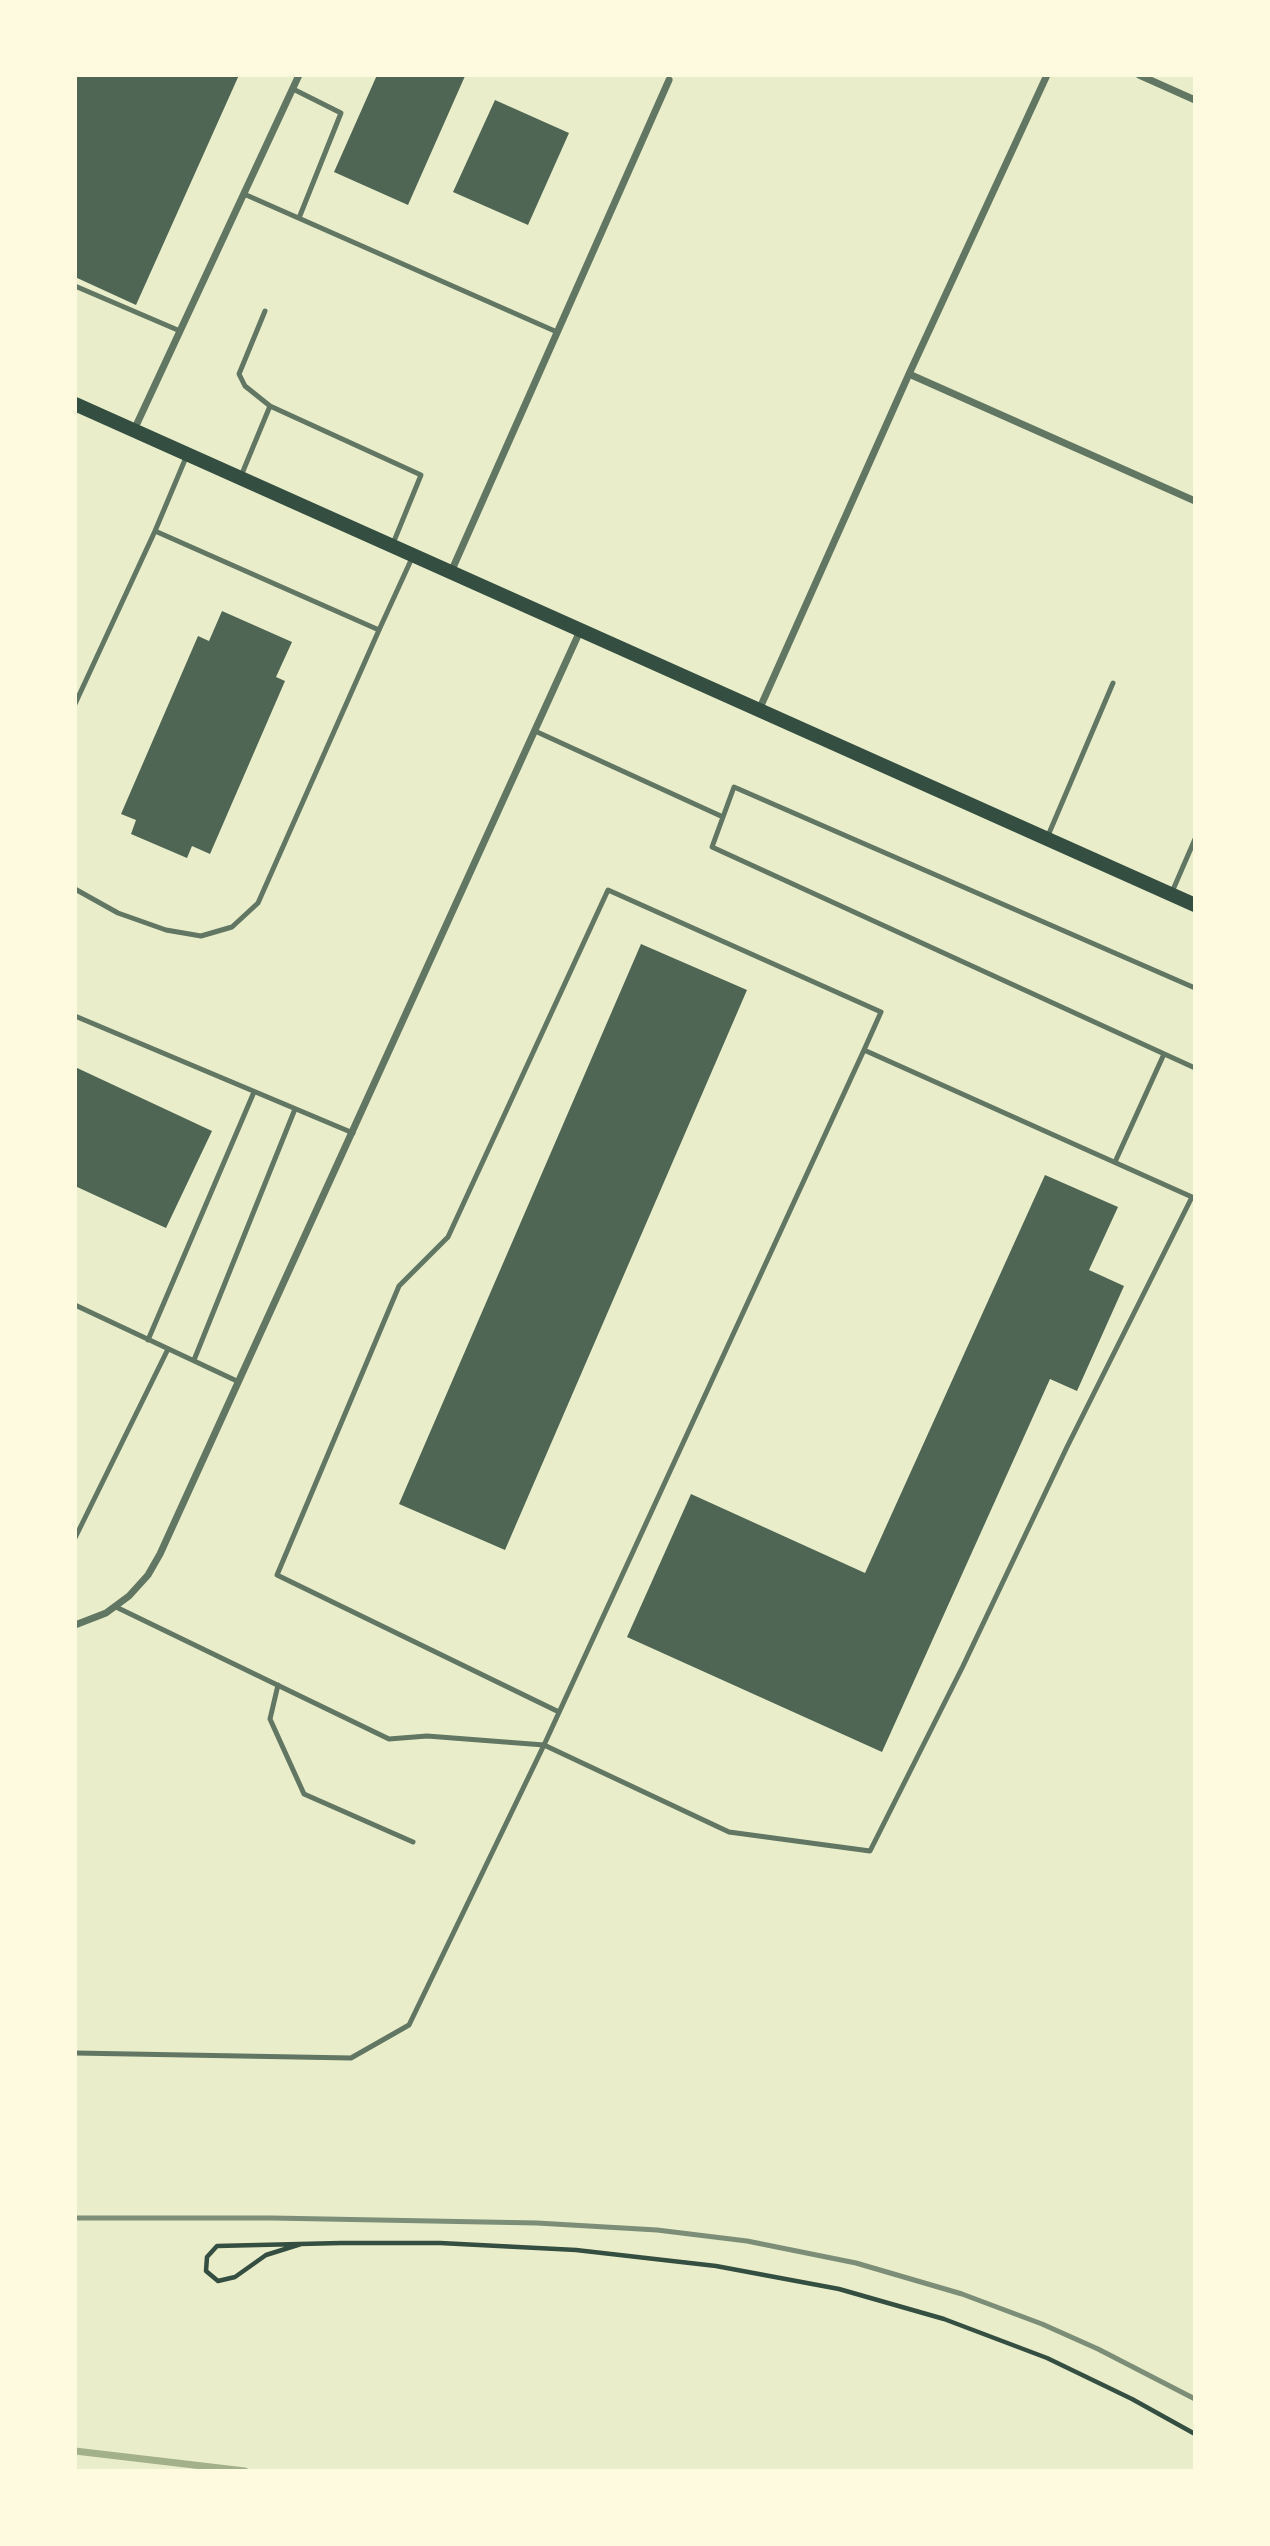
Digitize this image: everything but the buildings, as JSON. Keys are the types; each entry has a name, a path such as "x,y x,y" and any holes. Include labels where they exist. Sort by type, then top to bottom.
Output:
{"main road":[{"path":"75,404 1195,905"}],"street":[{"path":"759,710 909,374 1047,75"},
{"path":"134,431 298,76"},
{"path":"1141,76 1195,100"},
{"path":"451,572 669,80"},
{"path":"909,374 1195,501"},
{"path":"75,1625 89,1621 130,1596 160,1554 581,630"}],"lane":[{"path":"293,89 341,113 299,218"},
{"path":"244,194 557,332"},
{"path":"75,286 180,331"},
{"path":"265,311 239,374 245,386 270,406 421,475 392,546"},
{"path":"241,477 270,406"},
{"path":"75,704 188,455"},
{"path":"155,531 379,630"},
{"path":"75,889 118,913 166,930 201,936 232,927 258,903 413,555"},
{"path":"1047,839 1113,683"},
{"path":"535,731 723,817"},
{"path":"1195,988 734,787 712,847 1195,1068"},
{"path":"1171,895 1195,839"},
{"path":"75,2053 351,2058 409,2025 544,1745 864,1050 881,1012 608,890 448,1237 399,1286 277,1575 559,1712"},
{"path":"75,1016 353,1133"},
{"path":"116,1606 389,1739 427,1736 544,1745 729,1832 870,1851 1192,1197 864,1050"},
{"path":"1115,1162 1164,1054"},
{"path":"148,1340 254,1092"},
{"path":"194,1360 295,1109"},
{"path":"75,1305 239,1382"},
{"path":"75,1538 168,1349"},
{"path":"278,1685 270,1719 304,1794 413,1842"}],"path":[{"path":"301,2244 266,2255 235,2277 218,2281 206,2271 207,2257 217,2246 301,2244 440,2243 576,2250 716,2266 839,2290 944,2319 1047,2358 1132,2399 1195,2434"}],"waterway":[{"path":"75,2451 245,2471"}],"railway":[{"path":"75,2218 272,2218 537,2223 657,2230 747,2241 856,2263 962,2294 1042,2324 1098,2349 1195,2399"}]}
